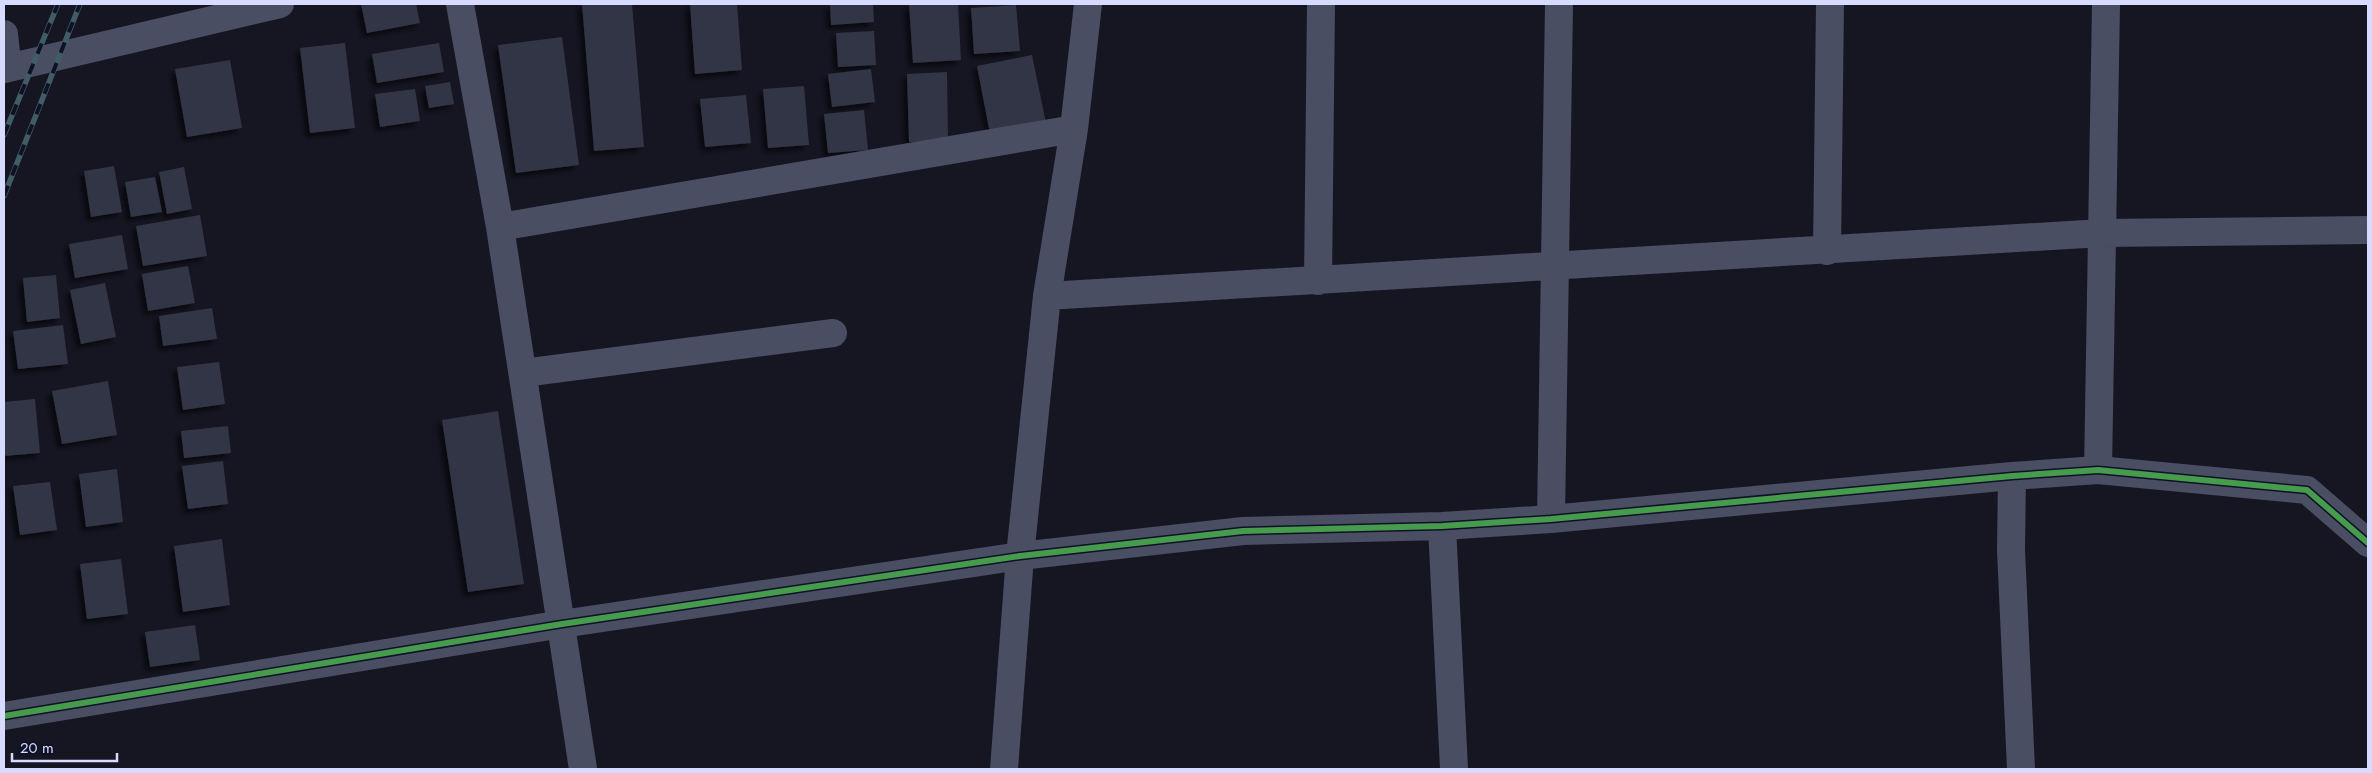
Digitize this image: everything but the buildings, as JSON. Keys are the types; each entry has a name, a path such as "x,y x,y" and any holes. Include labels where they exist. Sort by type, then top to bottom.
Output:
{"street":[{"path":"4,69 280,4"},
{"path":"460,4 500,227 583,769"},
{"path":"1004,769 1020,556 1047,296 1074,129 1088,4"},
{"path":"1318,281 1322,4"},
{"path":"1551,519 1559,4"},
{"path":"1827,251 1830,4"},
{"path":"2098,470 2106,4"},
{"path":"4,34 6,53 4,58"},
{"path":"500,227 1074,129"},
{"path":"1047,296 1555,268 2102,234 2368,230"},
{"path":"523,374 834,333"},
{"path":"4,716 562,624 1020,556 1243,531 1442,526 1551,519 2012,476 2098,470 2307,490 2368,543"},
{"path":"2012,476 2011,550 2021,769"},
{"path":"1442,526 1454,769"}],"railway":[{"path":"4,135 58,4"},
{"path":"4,196 80,4"}],"cycle path":[{"path":"4,716 562,624 1020,556 1243,531 1442,526 1551,519 2012,476 2098,470 2307,490 2368,543"}]}
